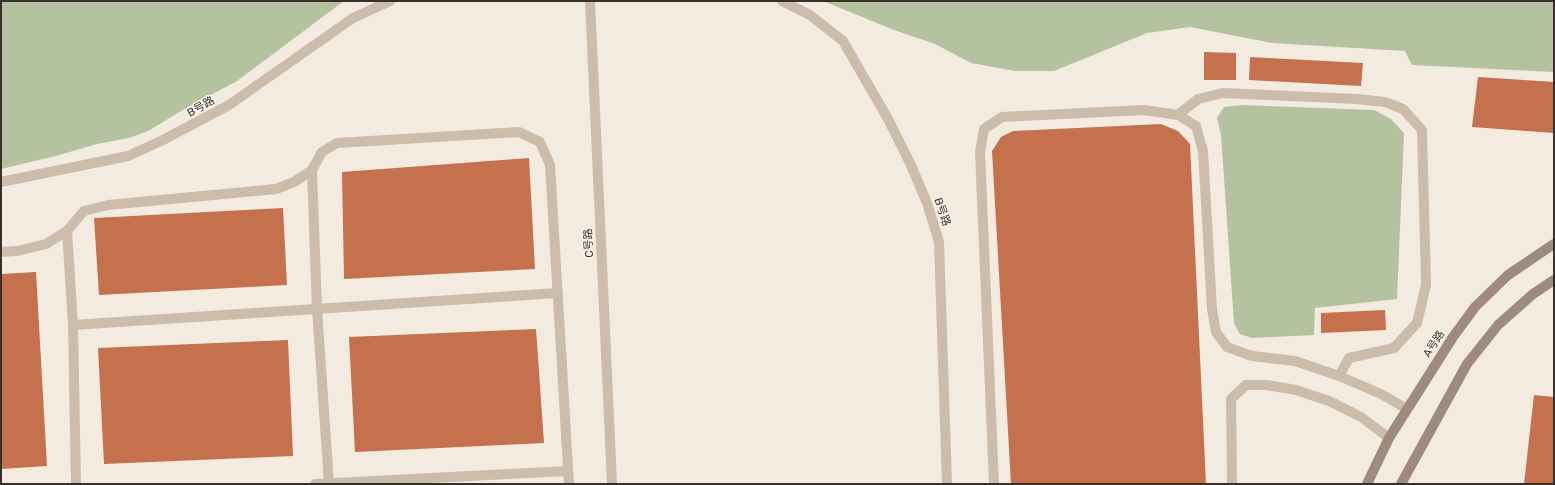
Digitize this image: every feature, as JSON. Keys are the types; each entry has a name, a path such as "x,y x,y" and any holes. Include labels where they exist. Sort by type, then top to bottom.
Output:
{"street":[{"name":"B号路","path":"1,182 128,156 163,140 229,104 353,18 390,1"},
{"name":"C号路","path":"590,1 612,484"},
{"name":"B号路","path":"782,1 810,15 843,41 888,119 910,163 927,203 939,242 947,484"},
{"path":"1178,115 1198,99 1223,93 1357,99 1385,102 1403,109 1422,130 1426,285 1417,323 1394,348 1348,358 1340,376"},
{"path":"994,484 980,152 984,129 1002,116 1144,110 1178,115 1196,126 1203,151 1212,309 1216,332 1227,347 1252,356 1295,361 1340,376 1381,394 1408,409"},
{"path":"1,252 17,251 46,244 67,231 84,211 108,205 276,189 294,182 312,170 322,152 337,142 519,132 540,142 550,165 568,484"},
{"path":"312,170 317,309 328,484"},
{"path":"67,231 73,325 76,484"},
{"name":"A号路","path":"1367,484 1389,438 1453,337 1475,306 1508,275 1554,244"},
{"path":"1401,484 1467,364 1498,325 1533,294 1554,280"},
{"path":"73,325 558,293"},
{"path":"1232,484 1231,399 1246,385 1267,385 1296,390 1329,401 1361,418 1389,438"},
{"path":"315,484 567,471"}],"green space":[{"path":"1,1 344,1 237,81 181,111 150,130 129,138 97,144 56,156 1,169"},
{"path":"823,1 1554,1 1554,72 1412,65 1405,51 1272,43 1190,27 1147,33 1054,71 1015,71 971,63 935,44 894,30"},
{"path":"1241,105 1374,110 1391,119 1404,133 1397,299 1315,308 1314,335 1252,338 1240,334 1234,323 1221,135 1217,118 1224,107"}],"building":[{"path":"1204,52 1236,53 1236,80 1204,80"},
{"path":"1250,57 1363,63 1361,86 1249,80"},
{"path":"1478,77 1554,82 1554,133 1472,127"},
{"path":"1161,124 1178,131 1190,144 1206,484 1011,484 992,151 1001,137 1013,131"},
{"path":"529,158 535,269 344,279 342,172"},
{"path":"283,208 287,285 99,295 94,218"},
{"path":"36,272 47,466 1,469 1,274"},
{"path":"1385,310 1386,330 1321,333 1321,313"},
{"path":"536,329 544,443 355,452 349,337"},
{"path":"288,340 293,456 104,464 98,348"},
{"path":"1534,395 1554,397 1554,484 1524,484"}]}
